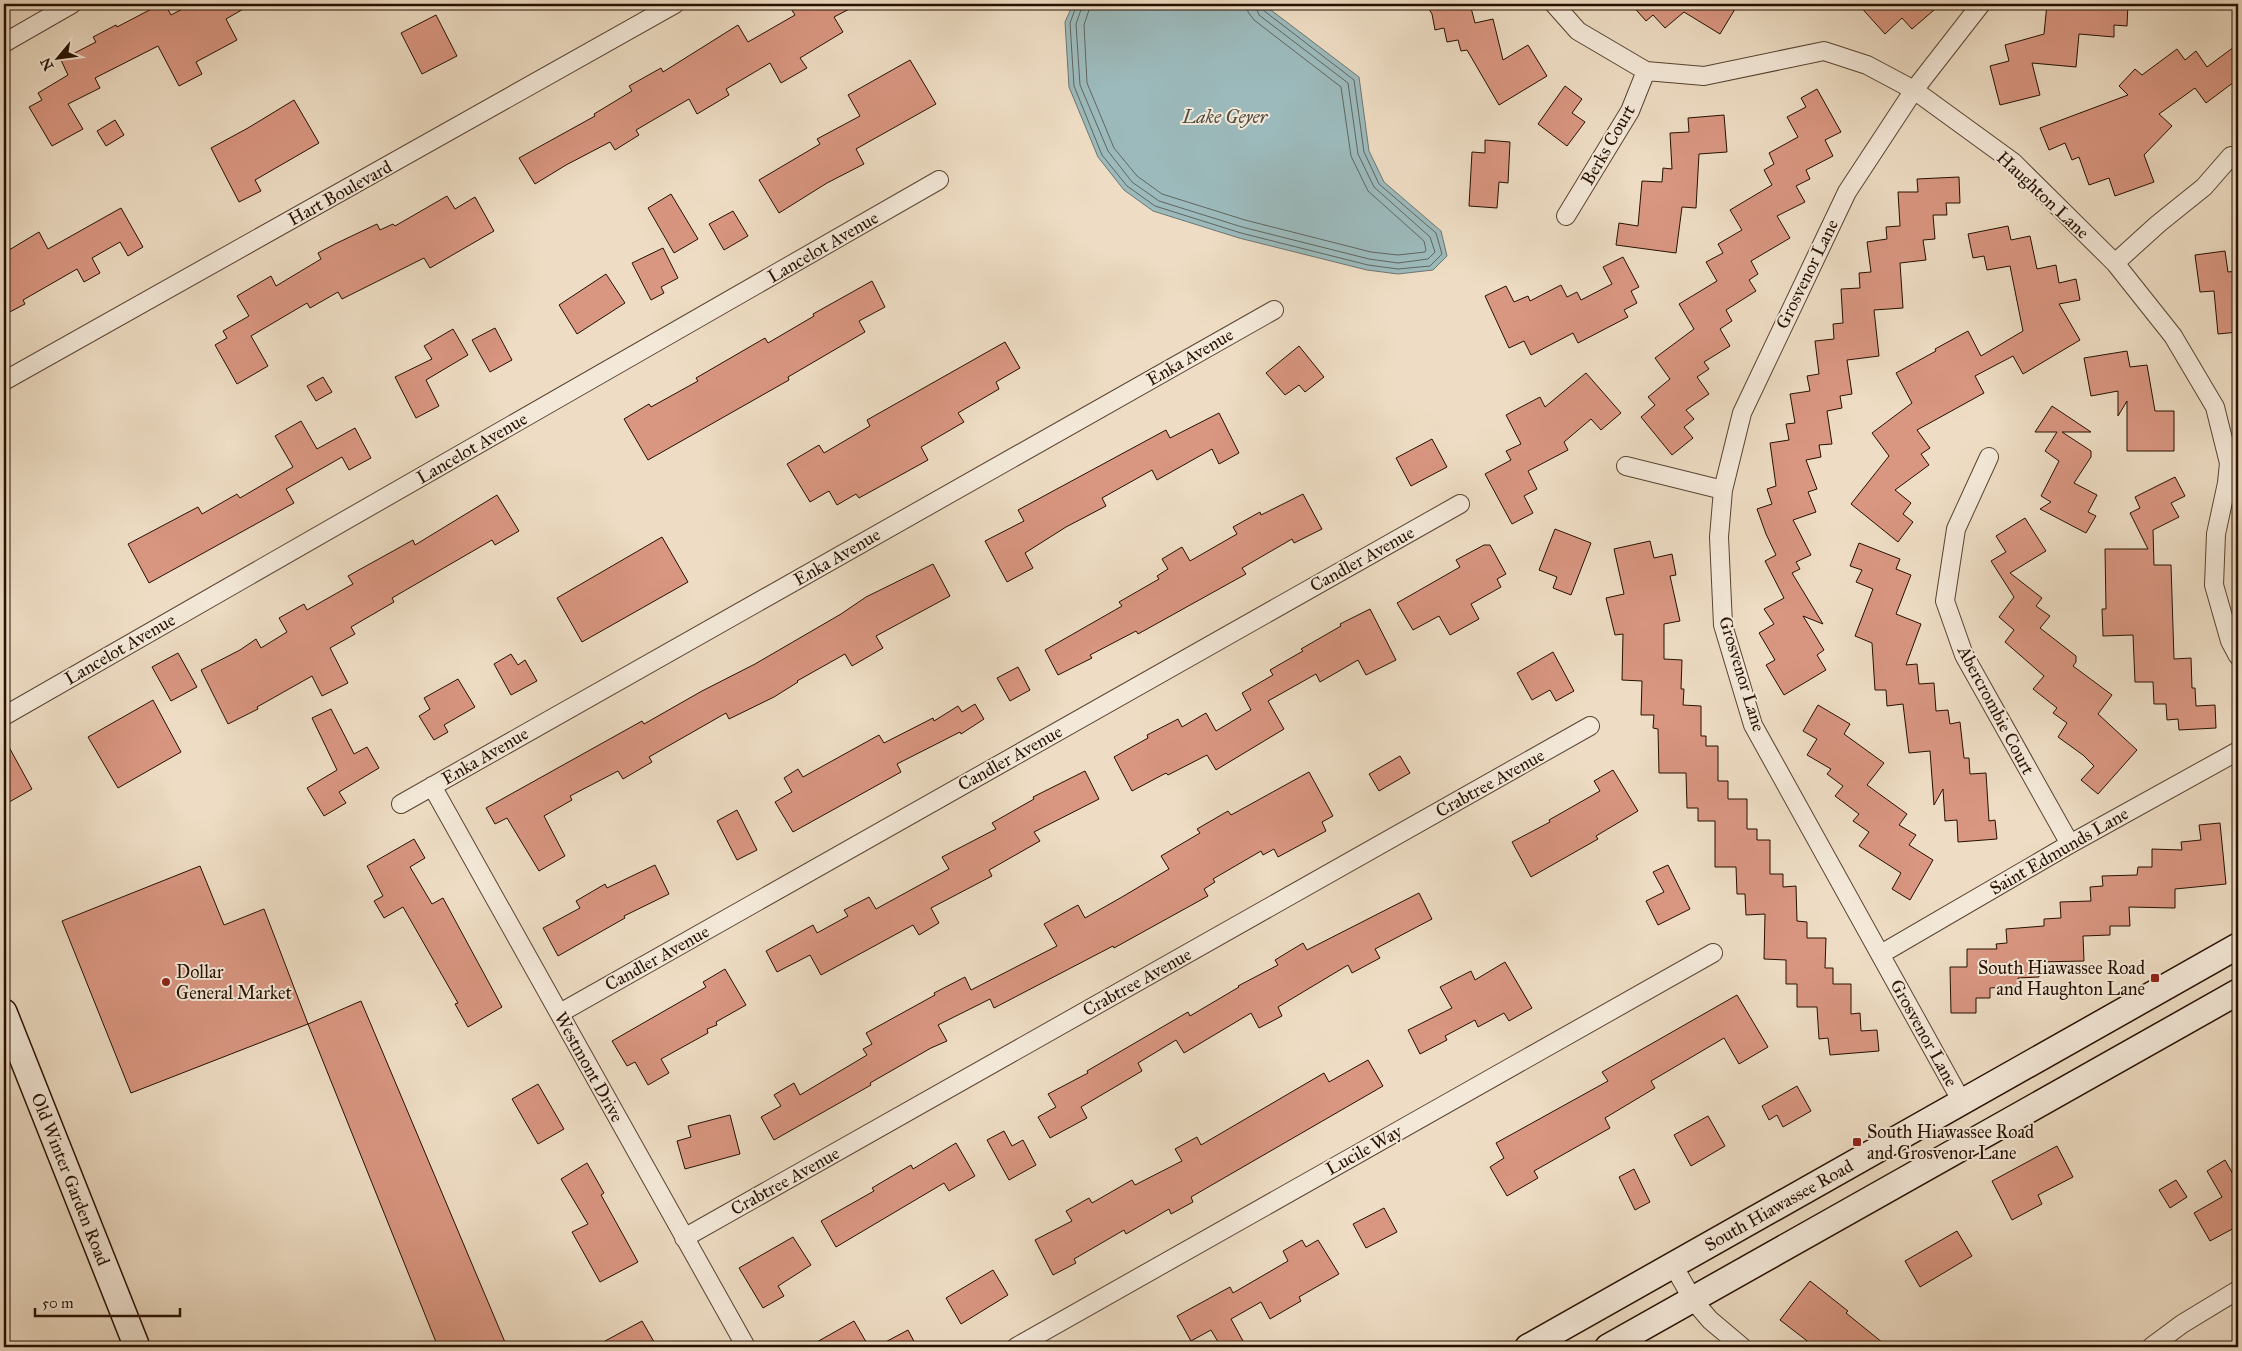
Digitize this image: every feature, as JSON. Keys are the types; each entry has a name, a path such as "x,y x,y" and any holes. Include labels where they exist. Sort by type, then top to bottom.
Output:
{"street":[{"path":"4,43 72,4"},
{"name":"Hart Boulevard","path":"4,381 675,4"},
{"name":"Haughton Lane","path":"1554,4 1578,31 1646,71 1704,76 1824,51 1867,65 1914,90 2013,162 2114,263 2173,336 2216,407 2234,461 2227,483 2216,534 2214,585 2230,641 2238,656"},
{"name":"Grosvenor Lane","path":"1962,1102 1753,725 1723,625 1719,537 1723,490 1742,413 1783,322 1847,192 1914,90 1981,4"},
{"name":"Berks Court","path":"1566,216 1630,111 1646,71"},
{"path":"2114,263 2204,187 2231,156"},
{"name":"Lancelot Avenue","path":"4,716 940,180"},
{"name":"Enka Avenue","path":"401,804 1274,310"},
{"name":"Abercrombie Court","path":"1989,457 1956,529 1945,601 1964,655 2070,844"},
{"path":"1626,466 1723,490"},
{"name":"Candler Avenue","path":"560,1013 1460,504"},
{"name":"Crabtree Avenue","path":"684,1238 1590,726"},
{"name":"Saint Edmunds Lane","path":"1881,954 2070,844 2238,751"},
{"name":"Westmont Drive","path":"432,786 746,1347"},
{"name":"South Hiawassee Road","path":"1528,1347 2238,946"},
{"name":"Lucile Way","path":"1016,1347 1713,953"},
{"path":"1608,1347 2238,992"},
{"name":"Old Winter Garden Road","path":"4,1012 138,1347"},
{"path":"1673,1265 1693,1300 1710,1320 1742,1347"},
{"path":"2151,1347 2182,1324 2238,1290"}],"water":[{"name":"Lake Geyer","path":"1073,4 1263,4 1359,77 1369,151 1384,182 1441,231 1447,256 1433,270 1398,274 1367,270 1239,238 1153,211 1124,190 1098,157 1069,87 1065,22"}],"building":[{"path":"161,4 165,4 171,15 192,4 252,4 226,19 237,40 196,62 202,74 179,86 158,46 95,78 100,88 68,104 83,129 52,146 29,107 42,100 38,93 68,75 61,60 96,42 93,37"},
{"path":"788,4 859,4 834,17 843,32 800,58 807,68 781,83 770,63 726,89 729,95 697,114 689,99 636,130 639,135 615,150 610,142 535,184 519,158 595,116 594,114 632,91 629,86 661,68 663,72 738,25 748,42 795,15"},
{"path":"1426,4 1470,4 1475,23 1493,19 1503,60 1528,45 1547,76 1499,105 1467,50 1461,51 1458,40 1447,42 1444,28 1435,30 1432,14"},
{"path":"1631,4 1738,4 1720,34 1684,12 1665,28 1653,15 1646,21"},
{"path":"1858,4 1941,4 1912,29 1902,18 1885,34"},
{"path":"2047,4 2128,4 2127,26 2114,25 2114,37 2079,34 2076,67 2032,63 2040,95 2000,105 1990,66 2009,61 2005,45 2044,34"},
{"path":"436,15 457,56 422,74 401,33"},
{"path":"2238,44 2238,79 2206,103 2195,88 2159,114 2172,126 2144,155 2154,182 2115,196 2109,178 2089,185 2079,157 2072,160 2065,143 2049,150 2040,128 2128,95 2119,86 2135,69 2142,75 2177,49 2185,60 2196,51 2207,67"},
{"path":"910,60 936,104 856,149 864,164 827,183 779,213 759,180 820,144 817,139 860,116 848,95"},
{"path":"1565,86 1582,99 1572,113 1585,122 1567,146 1538,124"},
{"path":"1817,89 1841,132 1825,140 1833,156 1806,170 1810,179 1796,186 1805,202 1777,216 1790,238 1751,261 1758,274 1749,280 1756,291 1726,310 1732,321 1720,329 1730,346 1704,362 1709,369 1697,377 1709,394 1686,410 1694,419 1684,427 1693,438 1672,455 1641,417 1655,405 1648,397 1670,379 1655,358 1694,329 1679,304 1717,281 1706,262 1723,253 1718,244 1742,230 1730,210 1772,185 1764,170 1774,164 1769,153 1798,137 1787,117 1806,107 1801,98"},
{"path":"294,100 319,143 255,180 261,191 239,202 211,148"},
{"path":"1724,115 1727,152 1699,154 1696,208 1682,207 1676,253 1616,245 1619,223 1638,226 1642,181 1662,182 1663,168 1672,169 1670,133 1689,132 1688,118"},
{"path":"115,120 124,135 106,146 97,131"},
{"path":"1485,140 1510,142 1508,183 1499,182 1497,208 1469,206 1472,152 1485,153"},
{"path":"1959,177 1960,203 1946,203 1947,215 1933,215 1935,239 1923,240 1926,260 1900,263 1903,308 1874,310 1879,356 1847,360 1852,394 1840,396 1842,408 1827,411 1832,444 1819,445 1821,457 1806,460 1817,489 1808,492 1816,512 1793,520 1811,555 1796,562 1800,569 1792,573 1823,624 1803,616 1824,650 1817,655 1826,670 1784,695 1766,665 1775,660 1759,633 1774,624 1764,609 1784,598 1765,561 1776,555 1757,509 1772,504 1767,489 1776,486 1770,443 1789,440 1786,424 1795,423 1790,394 1810,391 1807,376 1819,374 1815,341 1834,339 1833,324 1843,323 1841,289 1860,288 1859,273 1871,272 1867,242 1887,239 1886,227 1900,226 1898,192 1918,192 1917,179"},
{"path":"671,194 698,239 674,253 648,208"},
{"path":"447,196 455,209 475,197 494,231 430,268 424,258 342,299 338,292 310,308 307,303 251,336 268,366 237,384 215,345 227,338 223,331 249,316 237,296 271,276 276,286 321,259 318,253 335,244 377,224 380,230 393,224 395,226"},
{"path":"121,208 143,247 128,256 120,242 92,258 100,273 84,282 77,269 23,300 25,304 4,315 4,253 39,232 48,249"},
{"path":"733,211 748,236 724,250 709,224"},
{"path":"2008,226 2011,240 2030,236 2037,269 2056,265 2059,283 2076,279 2080,300 2059,304 2080,340 2023,374 2013,356 1975,376 1984,393 1917,430 1930,448 1921,454 1929,465 1895,490 1911,503 1903,514 1913,522 1898,542 1851,504 1889,456 1872,433 1912,403 1896,373 1968,331 1981,356 2023,331 2010,266 1987,270 1984,256 1973,258 1968,234"},
{"path":"663,248 678,278 661,287 664,293 651,300 632,263"},
{"path":"2225,251 2228,272 2238,271 2238,332 2218,334 2214,291 2200,292 2195,255"},
{"path":"1623,257 1639,287 1631,291 1637,303 1624,310 1628,317 1578,343 1573,333 1531,355 1524,341 1509,348 1485,296 1506,286 1514,302 1528,296 1530,301 1561,285 1567,297 1577,292 1581,300 1612,284 1603,267"},
{"path":"606,274 625,303 577,334 559,305"},
{"path":"872,281 885,307 859,321 865,332 788,377 789,380 648,460 624,419 649,404 651,407 698,381 696,378 765,338 768,343 814,316 813,314"},
{"path":"495,328 512,360 490,372 472,340"},
{"path":"453,329 468,355 426,380 439,406 416,418 395,377 432,359 424,346"},
{"path":"1005,342 1020,368 996,382 999,389 958,413 964,422 921,447 928,460 859,498 856,494 837,505 829,491 810,502 787,464 819,445 824,453 870,426 867,420"},
{"path":"1299,346 1324,377 1305,392 1299,385 1285,395 1266,373"},
{"path":"2127,351 2130,367 2147,365 2155,411 2174,411 2174,451 2127,451 2127,401 2118,416 2118,391 2091,396 2084,358"},
{"path":"1586,373 1621,413 1601,430 1591,419 1564,442 1568,450 1528,471 1537,489 1524,496 1533,513 1512,524 1485,474 1511,460 1506,451 1521,444 1506,415 1540,397 1545,407"},
{"path":"323,377 332,392 316,401 307,386"},
{"path":"2052,406 2091,432 2062,432 2091,451 2091,457 2074,483 2097,495 2088,512 2096,516 2086,533 2040,509 2051,502 2041,496 2059,461 2045,451 2057,432 2035,432"},
{"path":"1219,413 1239,453 1219,464 1212,449 1157,480 1152,470 1102,498 1106,506 1066,527 1025,553 1033,568 1007,582 985,541 1024,521 1018,510 1166,430 1170,438"},
{"path":"301,421 317,449 355,428 371,458 349,470 342,457 286,489 294,503 149,583 128,544 198,507 202,514 237,494 240,498 293,467 275,436"},
{"path":"1432,439 1447,467 1411,486 1396,458"},
{"path":"2175,477 2185,496 2171,503 2179,517 2153,530 2154,565 2171,565 2174,659 2191,658 2192,688 2195,688 2196,706 2215,705 2216,728 2179,730 2178,719 2167,720 2166,704 2154,704 2153,682 2135,682 2133,635 2103,636 2102,609 2106,609 2105,549 2148,549 2130,513 2140,508 2135,497"},
{"path":"1303,494 1322,529 1294,543 1292,539 1242,568 1246,574 1138,634 1136,631 1090,655 1092,658 1058,675 1045,650 1122,606 1119,602 1159,579 1157,576 1168,569 1162,559 1182,547 1190,561 1237,534 1233,527 1260,512 1261,515"},
{"path":"497,495 519,531 495,545 492,540 392,598 394,602 351,627 355,634 330,648 348,683 322,696 312,676 257,707 258,709 228,724 201,670 240,650 256,639 261,648 287,632 279,618 304,604 307,610 353,584 348,576 413,540 415,545"},
{"path":"2025,518 2046,551 2010,573 2042,598 2036,606 2050,616 2040,628 2076,656 2076,662 2073,666 2112,695 2098,714 2137,750 2098,794 2081,780 2094,766 2083,755 2058,737 2067,723 2053,713 2057,708 2033,689 2044,676 2005,642 2014,630 1999,617 2014,597 1991,561 2006,552 1996,536"},
{"path":"1555,529 1591,543 1571,595 1553,588 1557,577 1539,570"},
{"path":"662,537 688,582 582,642 557,598"},
{"path":"1650,541 1654,558 1672,554 1676,575 1670,576 1680,621 1664,624 1664,659 1682,660 1681,689 1684,689 1683,705 1701,706 1701,736 1706,736 1706,746 1718,746 1718,781 1728,781 1728,799 1747,799 1747,829 1757,829 1757,840 1770,840 1770,874 1783,874 1783,887 1796,886 1797,921 1807,922 1807,938 1826,938 1825,968 1833,968 1833,984 1851,984 1851,1014 1860,1013 1861,1031 1877,1030 1879,1051 1830,1055 1828,1038 1819,1039 1817,1007 1797,1007 1797,984 1786,984 1786,960 1764,959 1765,914 1746,915 1745,894 1737,894 1736,867 1715,867 1715,821 1698,821 1698,808 1687,808 1686,773 1659,773 1658,729 1653,728 1654,715 1641,715 1642,681 1622,680 1623,634 1615,635 1606,598 1624,594 1614,549"},
{"path":"1859,543 1900,559 1896,569 1911,575 1896,614 1921,624 1906,665 1917,664 1919,684 1934,683 1936,711 1948,710 1950,724 1960,722 1964,758 1969,758 1970,774 1986,773 1989,821 1995,820 1997,839 1958,842 1957,820 1945,821 1943,789 1934,805 1930,751 1909,753 1903,704 1887,706 1886,690 1875,690 1872,643 1855,636 1873,589 1856,582 1862,570 1850,566"},
{"path":"1484,545 1490,545 1506,574 1497,579 1501,587 1471,604 1479,619 1450,635 1439,616 1413,630 1397,603 1460,567 1456,560"},
{"path":"933,564 950,596 876,636 883,648 852,666 845,654 797,681 774,697 729,719 726,713 649,757 652,762 623,779 618,771 570,796 572,800 544,816 565,856 539,871 507,818 495,824 486,808 642,721 644,724 755,664 841,614 866,597"},
{"path":"1370,609 1396,660 1366,675 1358,660 1320,682 1316,674 1268,701 1284,729 1216,770 1207,755 1168,775 1166,773 1132,791 1114,757 1148,738 1147,735 1178,719 1182,727 1206,713 1216,731 1251,710 1242,693 1273,675 1270,670 1303,651 1301,649 1341,626 1340,624"},
{"path":"1553,652 1574,691 1556,701 1550,690 1532,700 1517,673"},
{"path":"178,653 197,687 171,701 152,667"},
{"path":"511,654 518,665 525,660 537,681 511,695 494,664"},
{"path":"1018,667 1030,690 1010,701 997,678"},
{"path":"458,679 475,707 444,725 448,732 434,740 419,716 430,709 424,698"},
{"path":"153,700 181,752 118,788 88,737"},
{"path":"975,704 984,719 961,734 960,732 897,764 901,772 793,832 775,802 792,792 784,778 798,769 803,777 879,735 884,743 933,718 934,721 958,706 962,712"},
{"path":"1818,705 1850,724 1844,734 1884,763 1867,785 1907,814 1899,825 1916,835 1909,845 1933,860 1910,900 1892,889 1901,873 1859,846 1869,832 1853,821 1859,814 1835,796 1843,786 1827,774 1831,769 1807,755 1817,739 1803,731"},
{"path":"331,709 354,754 367,747 379,768 339,792 346,803 324,816 307,788 337,770 312,718"},
{"path":"4,738 32,789 4,805"},
{"path":"1400,756 1410,773 1379,791 1369,774"},
{"path":"1613,770 1638,811 1596,836 1598,839 1531,877 1512,842 1550,822 1549,820 1600,791 1594,781"},
{"path":"1085,771 1099,799 1034,832 1040,841 989,870 992,876 931,908 939,923 919,935 913,925 821,975 810,955 777,972 766,951 813,925 817,933 848,916 844,910 869,897 876,909 949,869 942,857 996,829 992,823 1034,799 1033,797"},
{"path":"1309,772 1333,816 1322,822 1326,831 1278,857 1274,849 1263,855 1261,851 1213,879 1215,882 1204,889 1208,896 1114,948 1113,946 994,1008 990,999 938,1025 947,1041 931,1048 870,1083 871,1085 774,1140 761,1117 781,1106 774,1095 794,1083 800,1095 867,1055 863,1049 872,1044 866,1033 935,995 934,993 965,977 971,990 1057,946 1044,924 1078,905 1085,918 1122,897 1169,869 1161,856 1200,833 1197,829 1228,811 1231,815"},
{"path":"737,810 757,850 737,860 717,821"},
{"path":"2220,823 2226,884 2175,889 2175,908 2129,907 2130,926 2110,926 2110,935 2083,936 2084,961 2038,962 2039,977 2018,978 2019,986 1990,988 1990,998 1976,998 1976,1013 1951,1013 1950,967 1967,967 1967,949 1997,949 1996,944 2007,943 2006,929 2044,926 2044,919 2061,918 2060,902 2091,901 2090,887 2103,886 2102,876 2137,875 2138,867 2152,867 2152,849 2182,850 2181,842 2201,840 2199,825"},
{"path":"414,839 425,858 410,867 432,904 443,898 502,1007 468,1027 455,1004 458,1003 403,907 384,918 374,901 383,896 367,866"},
{"path":"655,865 669,894 624,916 625,918 558,956 543,928 580,908 576,901 605,884 607,888"},
{"path":"1668,865 1690,909 1658,925 1646,901 1664,892 1653,872"},
{"name":"Dollar General Market","path":"200,866 224,925 264,909 308,1024 131,1093 62,921"},
{"path":"1419,893 1432,919 1375,949 1380,958 1352,973 1348,965 1278,1007 1282,1016 1259,1028 1251,1013 1184,1053 1176,1040 1138,1063 1142,1071 1081,1107 1087,1118 1050,1138 1038,1117 1056,1107 1048,1094 1088,1073 1087,1071 1188,1012 1190,1016 1238,986 1278,965 1275,960 1303,943 1307,950"},
{"path":"1505,962 1532,1008 1509,1021 1504,1013 1478,1027 1475,1020 1445,1036 1447,1040 1420,1054 1408,1030 1452,1008 1440,987 1471,971 1475,980"},
{"path":"725,969 746,1005 716,1022 717,1025 707,1029 708,1033 661,1059 669,1073 648,1085 635,1062 627,1066 612,1041 706,987 703,982"},
{"path":"1737,995 1768,1047 1739,1064 1724,1038 1651,1081 1655,1088 1605,1118 1610,1128 1534,1171 1538,1178 1507,1196 1490,1167 1504,1158 1496,1143 1608,1081 1602,1072"},
{"path":"361,1001 507,1347 438,1347 308,1024"},
{"path":"1368,1060 1383,1086 1191,1197 1193,1202 1171,1214 1169,1209 1126,1234 1124,1230 1074,1259 1076,1263 1053,1275 1035,1240 1072,1221 1066,1211 1089,1198 1092,1203 1132,1180 1135,1185 1182,1161 1175,1149 1197,1137 1201,1145 1324,1073 1329,1082"},
{"path":"538,1084 564,1129 538,1144 512,1099"},
{"path":"1797,1086 1811,1111 1783,1127 1777,1115 1769,1120 1762,1106"},
{"path":"730,1115 740,1154 685,1169 677,1141 691,1137 688,1126"},
{"path":"1708,1116 1725,1146 1691,1166 1674,1135"},
{"path":"1004,1131 1012,1146 1023,1140 1036,1165 1009,1180 987,1140"},
{"path":"956,1143 975,1176 949,1191 944,1183 836,1247 821,1221 874,1191 872,1188 911,1165 913,1169"},
{"path":"2057,1146 2073,1177 2038,1195 2042,1204 2012,1220 1992,1181"},
{"path":"2225,1160 2238,1183 2238,1226 2210,1241 2194,1213 2222,1197 2207,1171"},
{"path":"587,1163 604,1193 601,1195 638,1262 600,1282 572,1232 588,1224 561,1179"},
{"path":"1634,1169 1650,1202 1635,1210 1619,1177"},
{"path":"2176,1180 2187,1197 2170,1208 2159,1190"},
{"path":"1384,1208 1397,1232 1366,1248 1353,1224"},
{"path":"1957,1231 1972,1256 1920,1287 1905,1261"},
{"path":"793,1237 811,1265 778,1286 784,1296 763,1308 739,1268"},
{"path":"1302,1240 1306,1247 1318,1240 1339,1274 1299,1297 1301,1301 1270,1319 1261,1302 1231,1319 1243,1341 1231,1347 1221,1347 1211,1330 1191,1341 1177,1316 1230,1287 1233,1293 1288,1261 1283,1251"},
{"path":"993,1270 1008,1295 961,1324 946,1298"},
{"path":"1810,1281 1848,1311 1846,1313 1888,1347 1815,1347 1780,1320"},
{"path":"642,1321 657,1347 594,1347"},
{"path":"854,1321 869,1347 808,1347"},
{"path":"908,1330 917,1347 876,1347"}],"place":[{"name":"South Hiawassee Road and Haughton Lane","path":"2155,978"},
{"name":"Dollar General Market","path":"166,982"},
{"name":"South Hiawassee Road and Grosvenor Lane","path":"1857,1142"}]}
